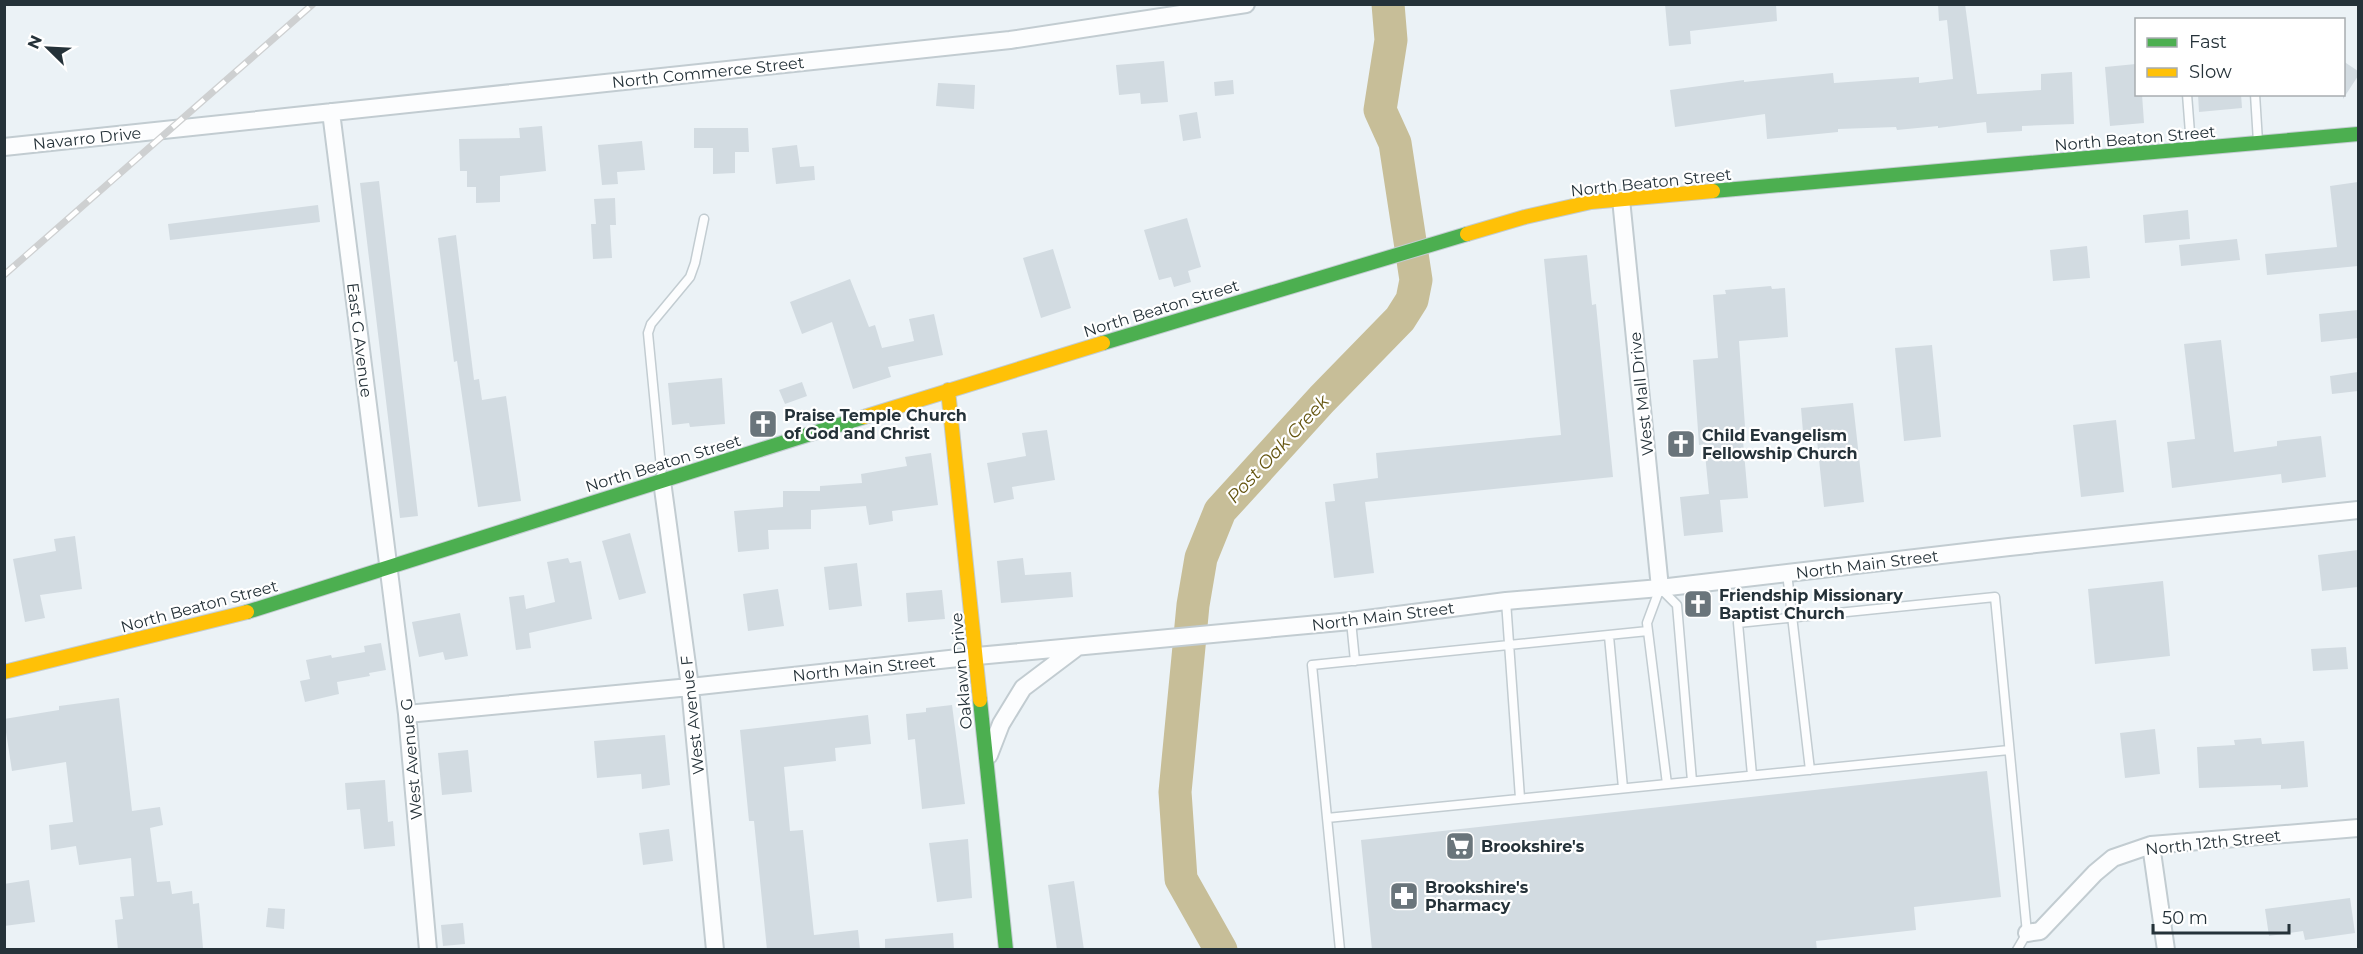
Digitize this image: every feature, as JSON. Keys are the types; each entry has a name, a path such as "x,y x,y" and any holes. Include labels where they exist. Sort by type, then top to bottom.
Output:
{"main road":[{"name":"North Beaton Street","path":"4,672 250,611 948,390 1361,264 1591,202 2358,134"},
{"name":"Oaklawn Drive","path":"948,390 1006,950"}],"street":[{"name":"North Commerce Street","path":"170,129 1010,40 1246,4"},
{"name":"East G Avenue","path":"331,112 390,568"},
{"name":"Navarro Drive","path":"4,147 170,129"},
{"name":"West Mall Drive","path":"1622,199 1660,588"},
{"name":"West Avenue F","path":"662,481 690,687 715,950"},
{"name":"North Main Street","path":"408,714 976,656 1351,621 1506,601 1660,588 2358,510"},
{"name":"West Avenue G","path":"390,568 408,714 428,950"},
{"path":"986,764 1000,724 1023,688 1077,648"},
{"name":"North 12th Street","path":"2027,933 2040,931 2094,873 2113,858 2151,845 2358,828"},
{"path":"2151,845 2166,950"}],"lane":[{"path":"2187,96 2191,149"},
{"path":"2255,96 2259,143"},
{"path":"662,481 648,333 651,324 690,277 704,219"},
{"path":"1787,573 1790,618 1810,770"},
{"path":"1667,784 1647,623 1660,588 1677,605 1692,781"},
{"path":"1752,776 1738,623 1995,597 2027,933 2017,950"},
{"path":"1506,601 1520,798"},
{"path":"1351,621 1355,661"},
{"path":"1340,950 1312,665 1648,631"},
{"path":"1609,636 1623,788"},
{"path":"1327,818 2009,750"}],"building":[{"path":"1665,4 1776,4 1777,21 1690,31 1691,44 1669,46"},
{"path":"1938,4 1965,4 1977,94 2041,90 2041,74 2072,72 2074,124 2022,126 2022,131 1987,133 1986,122 1897,130 1896,127 1838,129 1838,132 1767,139 1765,114 1675,127 1670,90 1744,80 1744,82 1833,73 1834,83 1919,77 1919,83 1953,79 1947,20 1939,21"},
{"path":"1164,61 1168,102 1141,104 1140,93 1119,95 1116,65"},
{"path":"2345,62 2358,71 2358,76 2345,96"},
{"path":"2135,64 2135,96 2142,96 2144,123 2110,126 2105,67"},
{"path":"1233,80 1234,94 1215,96 1214,82"},
{"path":"938,83 975,85 974,109 936,106"},
{"path":"2198,96 2241,96 2242,108 2199,112"},
{"path":"1197,112 1201,138 1183,141 1179,115"},
{"path":"542,126 546,171 500,176 500,202 476,203 476,187 467,187 467,171 460,171 459,139 520,138 519,128"},
{"path":"694,128 748,128 749,152 735,152 735,173 713,174 713,148 694,148"},
{"path":"642,141 645,170 617,172 618,184 602,185 598,145"},
{"path":"797,145 800,167 814,166 815,180 776,184 772,148"},
{"path":"379,181 418,516 400,518 360,183"},
{"path":"2358,182 2358,266 2267,275 2265,254 2337,247 2330,186"},
{"path":"615,198 616,225 610,225 612,258 593,259 591,224 596,224 594,199"},
{"path":"318,205 320,222 170,240 168,224"},
{"path":"2188,210 2190,239 2145,243 2143,215"},
{"path":"1187,218 1201,267 1188,271 1191,282 1174,287 1171,277 1159,280 1144,230"},
{"path":"456,235 474,380 479,379 482,400 506,396 521,501 478,507 457,361 454,362 438,238"},
{"path":"2237,239 2240,260 2181,266 2179,245"},
{"path":"2087,246 2090,278 2053,281 2050,250"},
{"path":"1053,249 1071,308 1041,318 1023,258"},
{"path":"1587,255 1592,305 1596,304 1613,477 1365,502 1374,573 1334,578 1325,502 1335,501 1333,484 1378,478 1376,453 1561,435 1544,259"},
{"path":"850,279 869,327 875,325 882,348 914,341 909,319 934,314 943,355 888,367 891,377 853,389 832,322 802,334 790,302"},
{"path":"1771,286 1772,289 1785,288 1788,337 1739,341 1748,498 1720,500 1723,532 1684,536 1680,497 1709,494 1704,444 1699,445 1693,360 1718,358 1713,295 1726,294 1725,290"},
{"path":"2358,310 2358,338 2321,342 2319,314"},
{"path":"2221,340 2234,452 2277,446 2277,441 2321,436 2326,477 2282,483 2281,474 2172,488 2167,442 2195,439 2184,344"},
{"path":"1932,345 1941,437 1904,441 1895,348"},
{"path":"2358,372 2358,391 2332,394 2330,376"},
{"path":"722,378 725,424 690,427 689,423 672,425 668,383"},
{"path":"802,382 807,396 785,404 779,390"},
{"path":"1853,403 1864,502 1824,507 1816,431 1803,432 1801,408"},
{"path":"2116,420 2124,492 2081,497 2073,425"},
{"path":"1047,430 1055,480 1012,487 1014,499 994,503 987,463 1026,456 1022,433"},
{"path":"931,453 938,505 892,511 893,521 869,525 866,506 811,510 811,529 768,530 769,549 738,552 734,511 783,507 783,491 820,491 820,486 862,483 861,474 907,466 905,457"},
{"path":"630,533 646,593 619,600 602,541"},
{"path":"75,536 82,589 40,595 45,618 25,622 13,559 56,551 54,539"},
{"path":"2358,550 2358,587 2322,591 2318,555"},
{"path":"568,558 570,563 581,561 592,619 529,633 531,648 516,650 509,597 524,595 526,609 555,602 547,562"},
{"path":"1023,558 1025,575 1071,572 1073,597 1001,603 997,561"},
{"path":"857,563 862,606 829,610 824,567"},
{"path":"2163,581 2170,656 2095,664 2088,589"},
{"path":"778,589 784,626 748,631 743,594"},
{"path":"942,590 945,619 908,622 906,593"},
{"path":"460,613 468,656 445,660 443,652 419,657 412,622"},
{"path":"381,643 386,670 369,673 370,676 337,682 339,694 305,702 300,681 310,679 306,660 365,652 364,646"},
{"path":"2346,647 2348,669 2313,671 2311,649"},
{"path":"119,698 132,811 160,807 163,825 150,828 157,882 170,881 172,894 192,891 193,904 199,903 203,948 118,950 115,920 123,919 120,897 134,896 131,858 79,865 76,846 51,850 49,825 73,822 66,762 12,771 4,719 59,710 59,706"},
{"path":"952,705 965,804 922,809 915,739 908,740 906,714 926,712 926,708"},
{"path":"868,715 871,744 835,748 836,761 784,767 790,831 803,830 814,935 858,930 860,950 767,950 754,821 749,821 740,730"},
{"path":"2155,729 2160,774 2125,778 2120,733"},
{"path":"665,735 670,785 642,789 641,774 597,778 594,741"},
{"path":"2261,738 2262,744 2304,741 2308,787 2281,789 2281,785 2199,788 2197,747 2235,745 2234,740"},
{"path":"468,750 472,792 442,795 438,753"},
{"path":"1987,771 2001,897 1914,907 1916,930 1816,941 1817,950 1372,950 1361,840"},
{"path":"385,780 388,822 393,821 395,846 364,849 360,809 347,810 345,783"},
{"path":"669,829 673,861 643,865 639,833"},
{"path":"968,839 972,898 937,902 929,843"},
{"path":"29,880 35,922 4,926 4,884"},
{"path":"1074,881 1084,950 1057,950 1048,885"},
{"path":"2350,898 2355,933 2305,940 2303,931 2269,936 2265,909"},
{"path":"268,908 285,909 284,929 266,927"},
{"path":"463,923 465,944 443,946 441,925"},
{"path":"953,933 954,950 885,950 885,939"}],"waterway":[{"name":"Post Oak Creek","path":"1221,950 1181,879 1175,792 1193,605 1201,558 1220,511 1322,399 1400,319 1412,300 1416,280 1395,143 1380,110 1391,40 1388,4"}],"railway":[{"path":"4,275 313,4"}],"traffic: fast":[{"path":"1713,191 2358,134"},
{"path":"1103,343 1467,234"},
{"path":"247,612 864,417"},
{"path":"980,700 1006,950"}],"traffic: slow":[{"path":"1467,234 1525,217 1591,202 1713,191"},
{"path":"864,417 1103,343"},
{"path":"948,390 980,700"},
{"path":"4,672 247,612"}],"place":[{"name":"Praise Temple Church of God and Christ","path":"763,424"},
{"name":"Child Evangelism Fellowship Church","path":"1681,444"},
{"name":"Friendship Missionary Baptist Church","path":"1698,604"},
{"name":"Brookshire's","path":"1460,846"},
{"name":"Brookshire's Pharmacy","path":"1404,896"}]}
